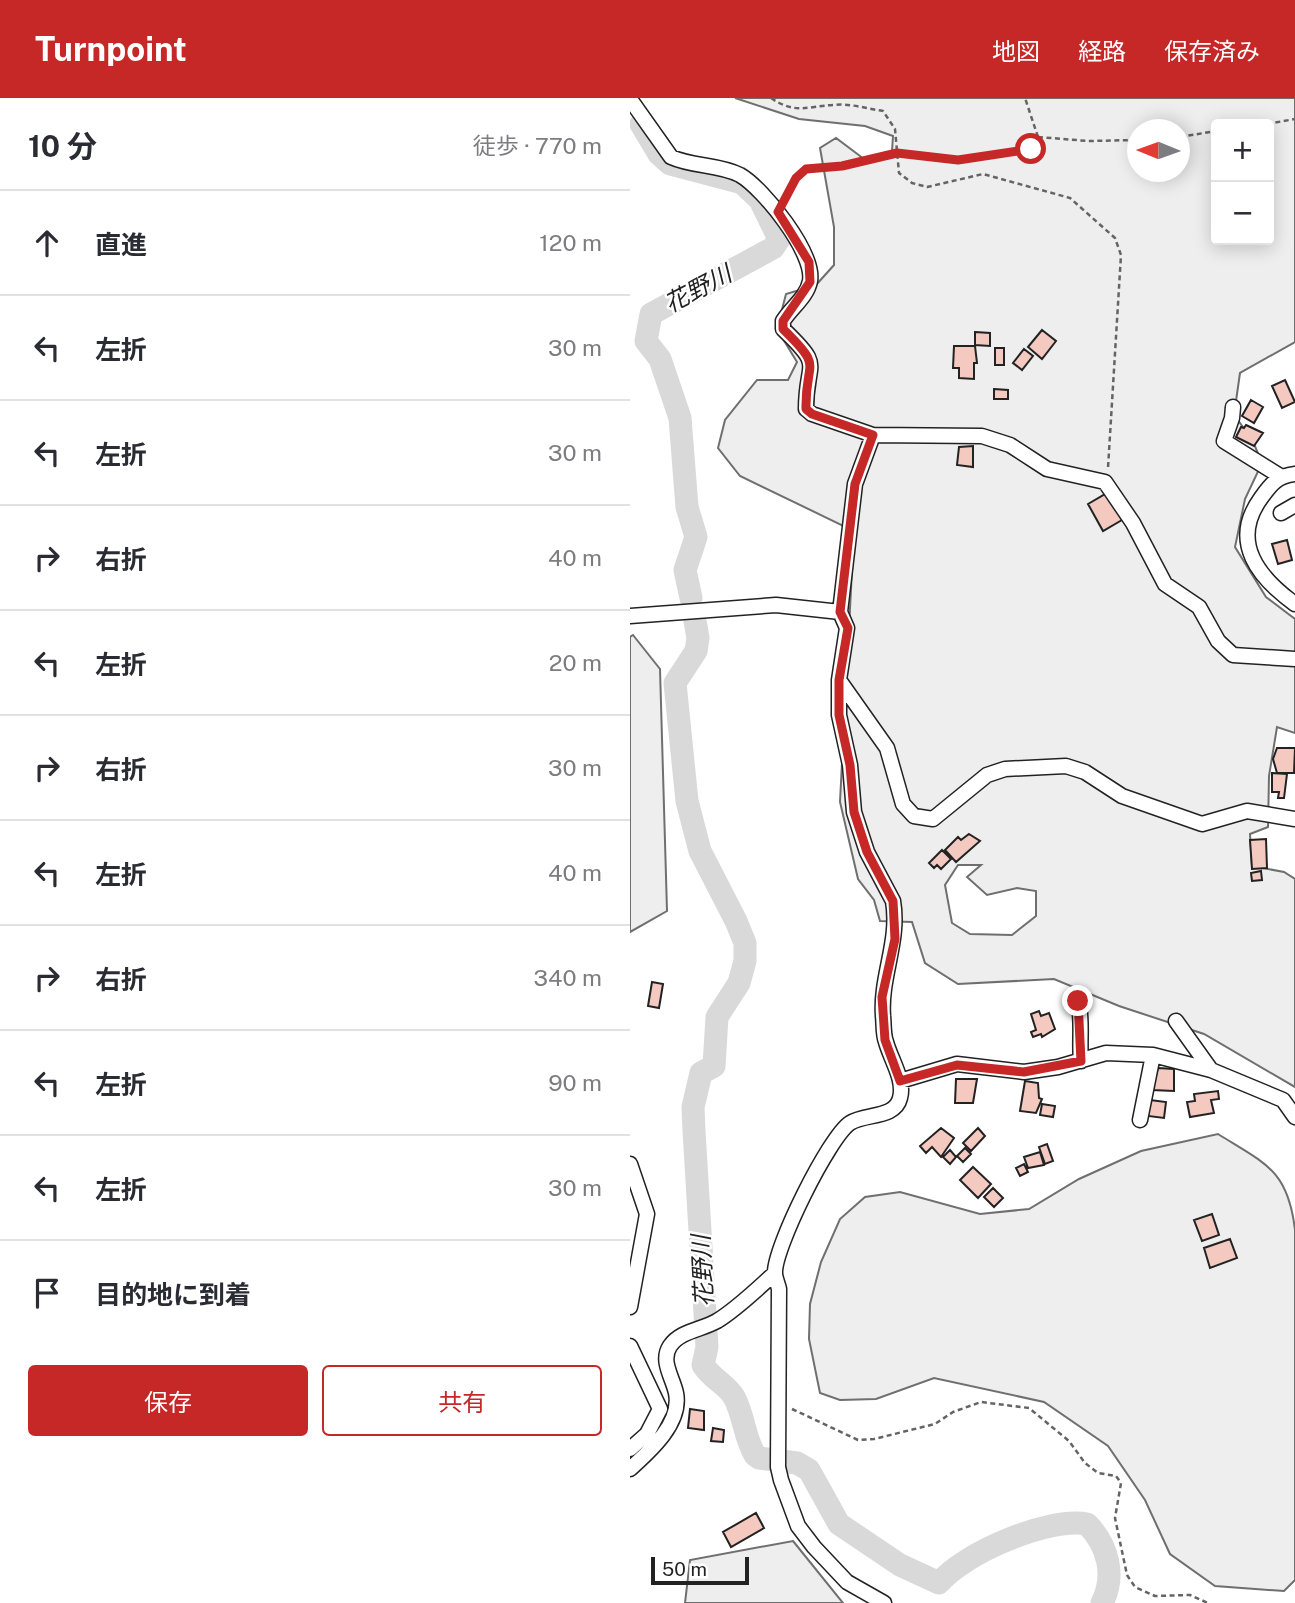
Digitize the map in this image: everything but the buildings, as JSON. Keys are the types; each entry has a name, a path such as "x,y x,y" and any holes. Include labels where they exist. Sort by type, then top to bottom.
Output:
{"street":[{"path":"630,99 646,118 667,153 680,161 713,166 740,176 778,212 809,262 810,282 783,321 783,329 809,354 812,370 806,409 812,414 873,435 982,436 1010,445 1046,469 1105,482 1133,523 1166,584 1199,607 1218,641 1233,655 1295,659"},
{"path":"1233,407 1224,441 1279,476 1295,474"},
{"path":"873,435 855,484 840,612 848,628 839,680 839,715 850,765 857,824 893,901 895,913 892,959 882,997 885,1040 900,1081 900,1100 891,1111 851,1123 831,1143 787,1230 775,1273 779,1289 778,1467 798,1526 814,1547 846,1582 884,1603"},
{"path":"1279,476 1252,510 1248,540 1255,566 1271,586 1295,604"},
{"path":"1281,513 1295,505"},
{"path":"630,616 776,605 840,612"},
{"path":"839,680 887,748 903,804 908,812 922,819 939,818 987,775 1005,769 1066,766 1085,772 1122,796 1202,824 1247,811 1295,819"},
{"path":"1078,1001 1081,1061"},
{"path":"1175,1021 1211,1070"},
{"path":"900,1081 957,1065 1024,1072 1081,1061 1106,1053 1153,1055 1211,1070 1283,1100 1295,1117"},
{"path":"1140,1119 1153,1055"},
{"path":"630,1164 647,1214 630,1307"},
{"path":"630,1469 653,1448 670,1422 676,1394 665,1357 676,1340 715,1322 775,1273"},
{"path":"630,1346 635,1363 660,1409 647,1434 630,1449"}],"path":[{"path":"771,98 782,106 801,110 836,104 883,111 895,129 899,173 912,183 927,187 983,174 1070,198 1115,239 1121,255 1115,310 1110,457 1105,482"},
{"path":"778,212 796,178 806,169 842,166 897,153 958,160 1023,152 1036,144 1038,137 1025,98"},
{"path":"1274,123 1295,119"},
{"path":"1190,135 1211,132"},
{"path":"1038,137 1088,141 1127,140"},
{"path":"779,1403 858,1440 874,1439 934,1424 953,1412 981,1402 1029,1408 1069,1441 1085,1463 1098,1473 1116,1476 1121,1483 1115,1518 1127,1575 1135,1587 1155,1596 1190,1595 1208,1603"}],"shaded area":[{"path":"735,98 1295,98 1295,342 1240,373 1234,415 1252,439 1262,463 1245,499 1235,547 1266,597 1295,619 1295,733 1277,727 1269,776 1268,827 1250,834 1252,866 1284,872 1295,879 1295,1087 1204,1034 1119,1006 1054,979 958,984 925,963 912,922 880,921 874,900 858,879 840,802 854,531 740,476 718,448 725,420 757,380 788,380 797,362 777,329 786,294 816,285 834,265 834,227 820,148 836,138 864,159 892,151 893,136 865,126 799,119","holes":["958,865 981,865 967,877 987,895 1017,888 1036,891 1036,916 1012,935 970,934 952,923 945,885"]},
{"path":"633,635 660,669 667,911 630,932 630,637"},
{"path":"1218,1134 1272,1171 1287,1194 1295,1230 1295,1580 1284,1591 1215,1586 1170,1554 1145,1500 1108,1446 1044,1402 934,1378 876,1399 840,1400 820,1393 809,1339 810,1304 821,1262 840,1219 865,1197 900,1192 980,1214 1029,1209 1079,1179 1141,1151"},
{"path":"793,1541 843,1603 685,1603 690,1560"}],"waterway":[{"name":"花野川","path":"641,124 659,154 670,164 742,183 760,200 779,239 773,248 651,314 646,341 660,359 680,418 687,507 696,537 685,570 691,598"},
{"name":"花野川","path":"695,621 698,638 696,651 675,683 687,801 700,851 745,943 745,961 739,983 717,1017 714,1066 701,1073 693,1107 707,1347 703,1365 734,1397 755,1455 759,1458 797,1463 809,1470 839,1524 900,1565 939,1583 967,1560 1008,1540 1051,1526 1087,1524 1100,1541 1108,1561 1109,1582 1102,1603"}],"route":[{"path":"1031,149 958,160 940,157 917,158 897,153 842,166 812,166 799,174 778,212 809,262 810,282 797,305 787,314 783,329 809,354 812,370 806,409 812,414 873,435 855,484 840,612 848,628 839,680 839,715 850,765 857,824 867,852 893,901 895,939 882,997 885,1040 900,1081 957,1065 978,1065 1024,1072 1081,1061 1078,1031 1081,1014 1078,1001"}]}
